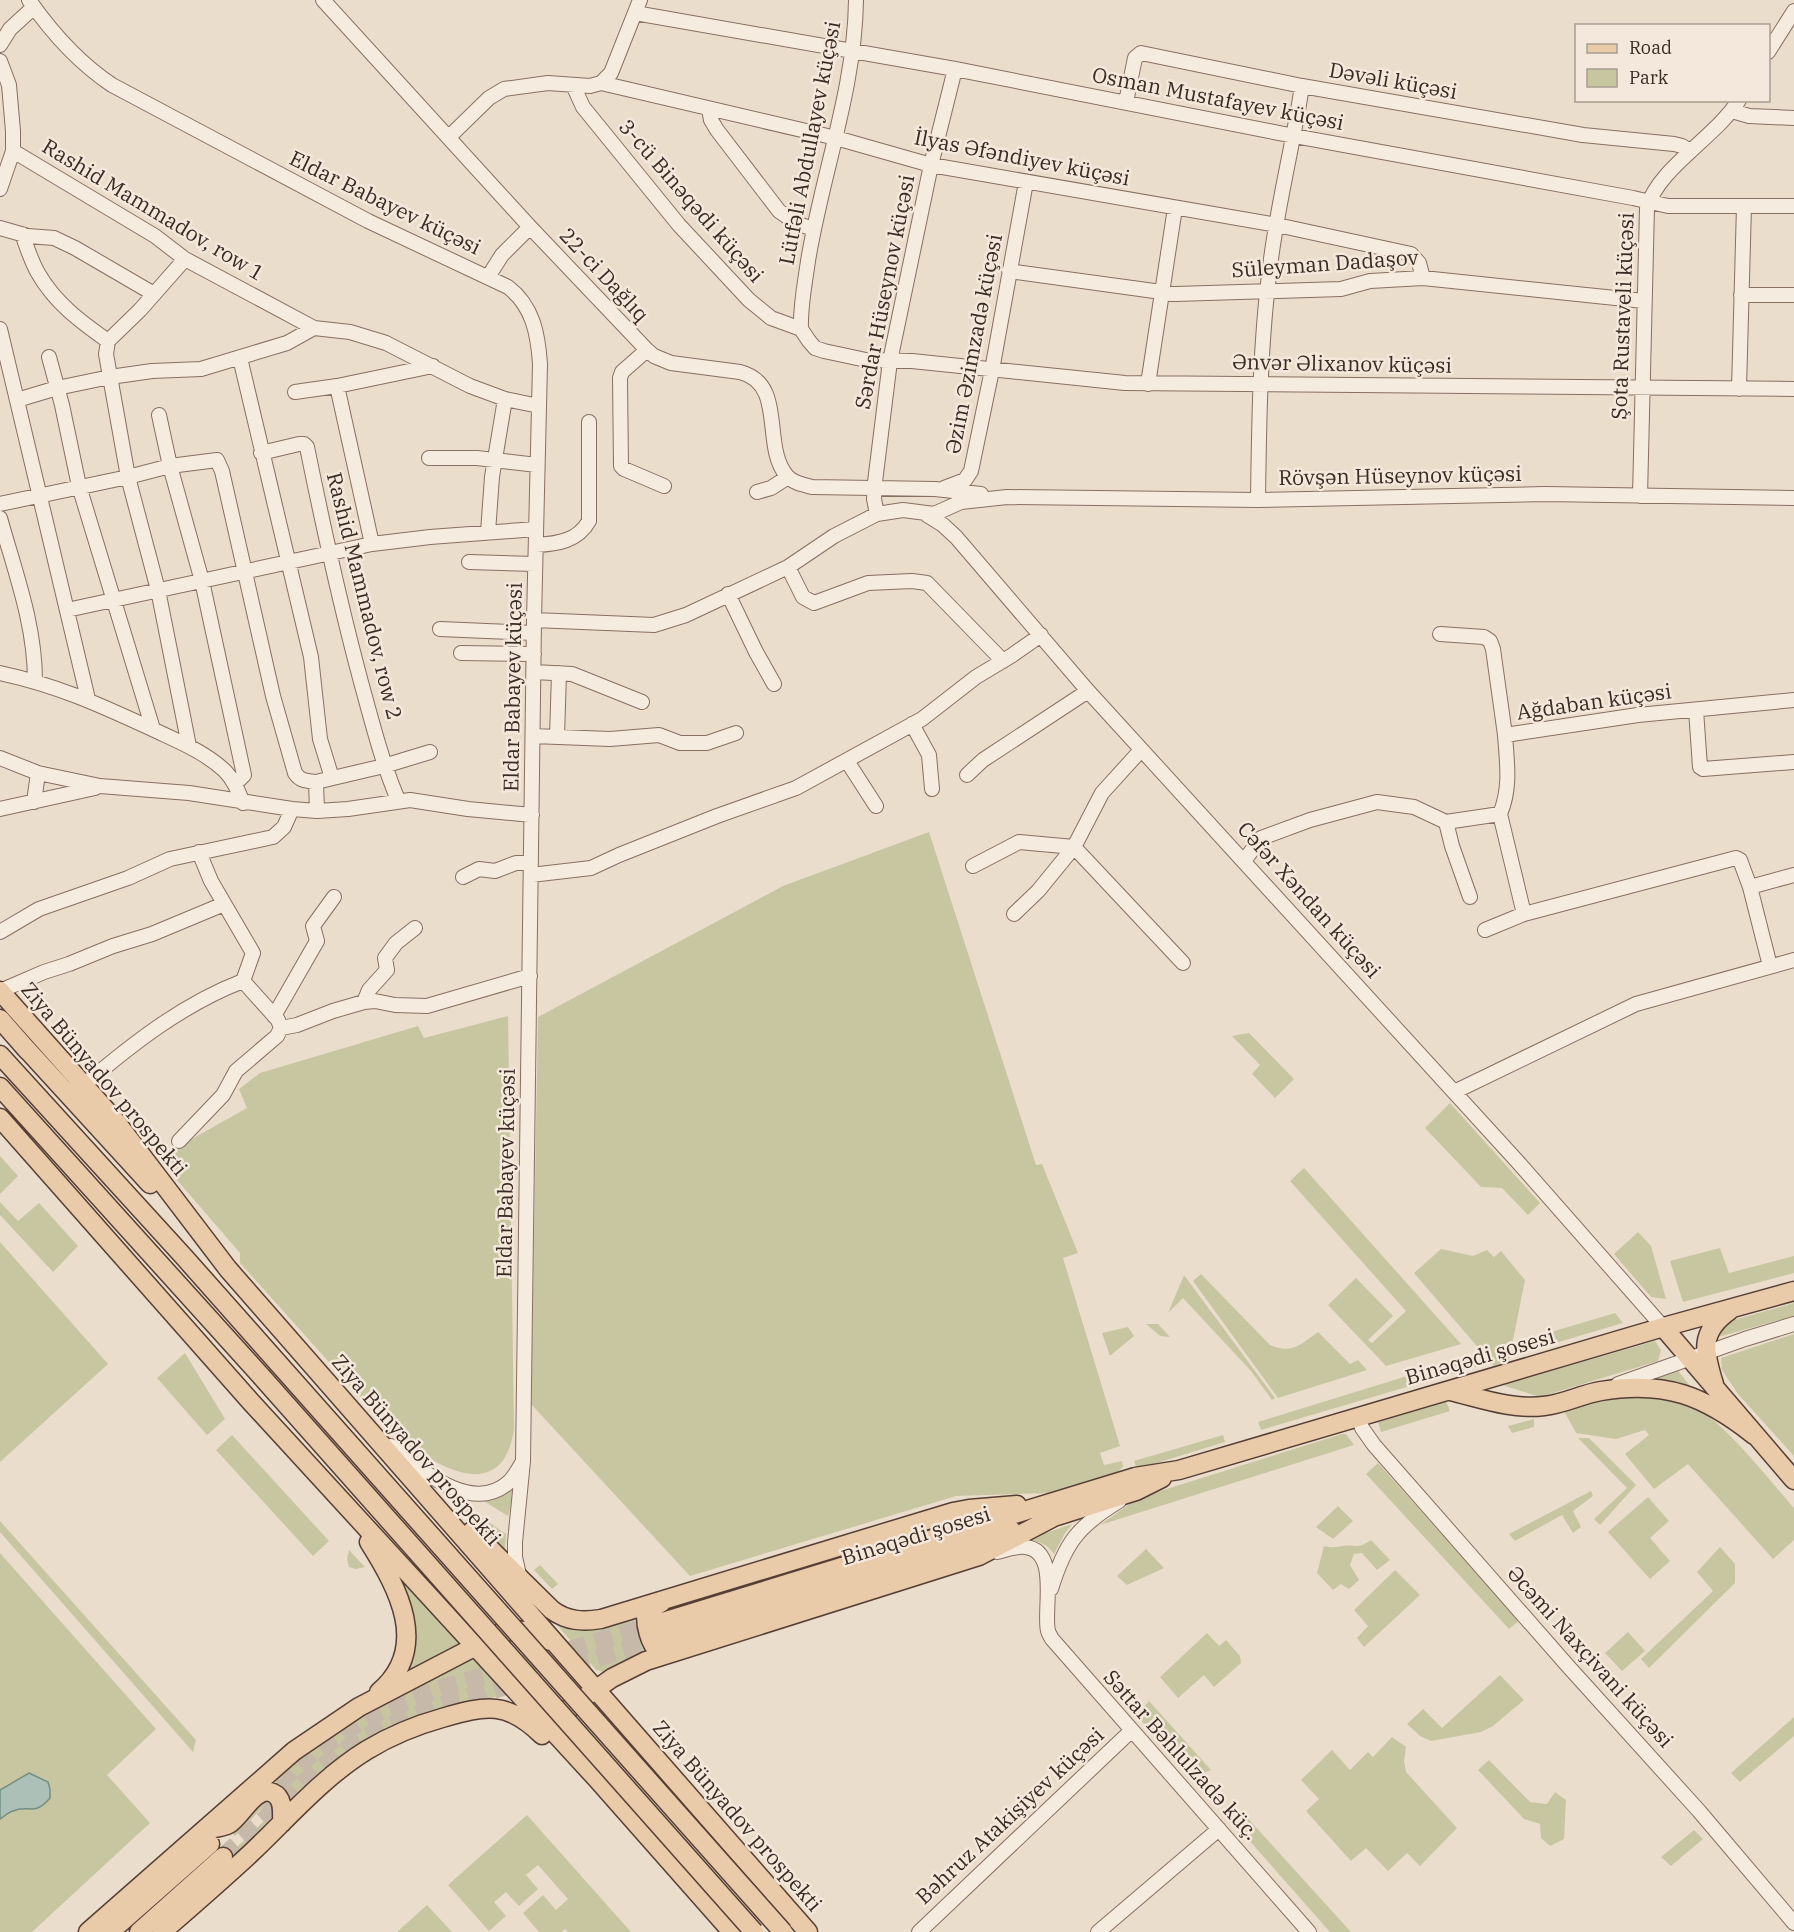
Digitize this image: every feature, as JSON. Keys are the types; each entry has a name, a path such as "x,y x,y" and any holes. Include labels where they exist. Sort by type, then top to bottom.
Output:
{"main road":[{"name":"Ziya Bünyadov prospekti","path":"0,991 113,1118 228,1269 808,1932"},
{"name":"Ziya Bünyadov prospekti","path":"0,1019 21,1043 185,1258"},
{"path":"21,1043 228,1269"},
{"name":"Ziya Bünyadov prospekti","path":"0,1055 185,1258 783,1932"},
{"path":"0,1087 261,1376 754,1932"},
{"path":"0,1118 288,1441 596,1778 732,1932"},
{"path":"167,1272 288,1441"},
{"name":"Binəqədi şosesi","path":"661,1630 1050,1510 1135,1477 1179,1470 1663,1327 1794,1291"},
{"path":"1698,1356 1709,1330 1718,1319 1734,1307"},
{"path":"1663,1327 1675,1341 1698,1356 1717,1391 1794,1480"},
{"path":"1448,1390 1489,1401 1527,1407 1556,1404 1599,1391 1648,1388 1679,1393 1711,1404 1728,1414 1754,1435"},
{"path":"366,1426 552,1610 576,1621 601,1619 953,1512 975,1508 1050,1510"},
{"name":"Binəqədi şosesi","path":"1050,1510 1136,1491 1179,1470"},
{"path":"345,1502 395,1585 406,1620 407,1637 401,1663 392,1679 359,1707"},
{"path":"518,1693 533,1706 548,1714 561,1714 596,1688 632,1667 979,1557 1050,1510"},
{"path":"669,1599 647,1611 645,1619 656,1649 663,1652 683,1649"},
{"path":"501,1675 492,1656 493,1647 504,1638 522,1630"},
{"path":"139,1932 274,1767 316,1735 359,1707 475,1646 501,1633 522,1630 540,1634 561,1649 580,1682 580,1698 576,1705"},
{"path":"162,1932 336,1773 366,1750 433,1720 481,1709 500,1709 517,1714 530,1722 567,1760 596,1778"},
{"path":"596,1778 586,1762 581,1742 590,1727 607,1721 618,1724 646,1746"},
{"path":"249,1854 239,1858 230,1851 227,1845 227,1834 231,1823 256,1795 274,1767"},
{"path":"256,1795 268,1791 278,1796 282,1806 282,1823"},
{"path":"110,1932 213,1843 219,1828 231,1823"},
{"path":"88,1932 213,1843"}],"street":[{"name":"22-ci Dağlıq","path":"323,0 530,227 647,350 664,361 740,372 752,375 758,380 764,388 768,401 778,457 788,477"},
{"name":"Lütfəli Abdullayev küçəsi","path":"801,329 801,304 813,229 836,138 853,52 856,0"},
{"path":"0,45 32,3"},
{"name":"Eldar Babayev küçəsi","path":"32,3 75,56 119,90 368,221 488,277 517,294 535,325 539,352 539,406 523,1461 515,1557 519,1577 561,1649"},
{"name":"Osman Mustafayev küçəsi","path":"637,6 853,52 955,69 1294,136 1668,206 1794,206"},
{"path":"602,83 611,73 637,6"},
{"path":"1770,50 1790,25 1794,11"},
{"name":"Dəvəli küçəsi","path":"1126,102 1134,58 1141,53 1302,86 1583,135 1674,144 1690,152"},
{"path":"0,62 9,85 13,151 0,189"},
{"name":"Sərdar Hüseynov küçəsi","path":"872,516 890,361 931,165 955,69"},
{"name":"İlyas Əfəndiyev küçəsi","path":"450,137 496,92 548,83 590,86 602,83 836,138 931,165 1277,225 1411,254 1419,262 1423,278"},
{"name":"3-cü Binəqədi küçəsi","path":"573,85 583,107 687,234 749,300 771,318 801,329 815,348 866,360 890,361"},
{"path":"1258,500 1261,385 1267,290 1302,86"},
{"path":"1736,106 1749,117 1794,118"},
{"name":"Şota Rustaveli küçəsi","path":"1640,496 1648,202 1653,192 1736,106"},
{"path":"709,109 711,120 717,130 745,170 779,211 796,223 813,229"},
{"name":"Rashid Mammadov, row 1","path":"13,151 155,236 185,260 314,328 350,332 386,343 470,386 506,399 539,406"},
{"name":"Əzim Əzimzadə küçəsi","path":"935,489 954,486 969,476 992,370 1026,182"},
{"path":"1739,389 1744,206"},
{"path":"1148,384 1175,208"},
{"path":"488,277 502,255 530,227"},
{"path":"0,228 21,234 54,238 153,294"},
{"path":"21,234 38,273 58,301 80,321 108,341"},
{"path":"185,260 108,341 106,354 128,477 158,590 189,746"},
{"name":"Süleyman Dadaşov","path":"1009,271 1176,294 1341,289 1370,281 1423,278 1644,301"},
{"path":"1741,295 1794,295"},
{"path":"17,400 57,388 110,377 152,371 201,369 287,343 314,328"},
{"path":"0,329 88,699"},
{"path":"647,350 622,372 620,378 621,466 664,486"},
{"path":"49,357 79,486 153,729"},
{"path":"240,358 311,657 320,738 332,778"},
{"name":"Ənvər Əlixanov küçəsi","path":"890,361 912,361 1148,384 1794,389"},
{"path":"296,392 433,366"},
{"path":"337,386 372,544"},
{"path":"488,532 492,477 506,399"},
{"path":"159,415 170,466 202,581 244,775 234,782"},
{"path":"536,545 557,543 574,537 584,531 589,521 589,422"},
{"name":"Rashid Mammadov, row 2","path":"261,453 299,444 307,447 328,552 384,766 398,800"},
{"path":"429,458 477,458 537,465"},
{"path":"0,504 170,466 212,460 220,463 273,696 298,778 316,782 384,766 430,752"},
{"path":"757,492 771,488 788,477 799,484 812,487 935,489 1007,497"},
{"path":"935,489 946,495 948,507 946,518 950,530"},
{"name":"Rövşən Hüseynov küçəsi","path":"1007,497 1258,500 1545,494 1794,498"},
{"path":"440,629 654,625 686,615 788,567 834,536 872,516 903,510 927,514 939,513 948,507 970,501 1007,497"},
{"name":"Cəfər Xəndan küçəsi","path":"927,514 950,530 1088,691 1454,1092 1663,1327"},
{"path":"0,518 30,624 34,646 35,681"},
{"path":"68,610 372,544 536,529"},
{"path":"469,562 535,564"},
{"path":"788,567 803,597 814,603 864,584 912,581 927,584 1003,661"},
{"path":"728,594 774,684"},
{"path":"1440,634 1484,637 1490,641 1505,735"},
{"path":"463,877 479,869 495,871 516,863 531,869 584,870 717,816 781,794 847,761 912,724 947,701 976,677 1041,635"},
{"path":"460,653 534,654"},
{"path":"534,672 572,674 642,702"},
{"path":"0,673 35,681 88,699 189,746 224,770 234,782 243,803"},
{"path":"557,737 559,673"},
{"path":"967,776 983,760 1088,691"},
{"name":"Ağdaban küçəsi","path":"1500,814 1508,786 1505,735 1638,715 1794,700"},
{"path":"1696,710 1700,767 1703,769 1794,762"},
{"path":"912,724 929,755 932,789"},
{"path":"533,736 610,739 659,735 680,743 706,743 736,734"},
{"path":"1014,914 1038,891 1074,847 1102,793 1141,750"},
{"path":"0,758 38,773 100,786 189,793 292,809 317,811 348,809 410,800 532,815"},
{"path":"847,761 876,806"},
{"path":"34,802 38,773"},
{"path":"316,782 317,811"},
{"path":"0,809 100,786"},
{"path":"1244,861 1261,838 1310,820 1377,802 1414,807 1446,822 1500,814 1524,914"},
{"path":"0,932 39,909 117,882 170,859 273,837 284,827 292,809"},
{"path":"1446,822 1470,897"},
{"path":"972,866 1019,842 1074,847 1183,963"},
{"path":"84,1085 176,1014 220,990 243,981 253,953 224,904 199,852"},
{"path":"1485,930 1524,914 1736,858 1740,860 1750,887 1770,966"},
{"path":"1750,887 1794,875"},
{"path":"179,1141 223,1095 236,1071 277,1036 277,1022 317,941 313,926 334,897"},
{"path":"0,991 224,904"},
{"path":"364,1002 369,990 387,970 385,958 396,944 415,928"},
{"path":"1454,1092 1636,1004 1794,960"},
{"path":"243,981 277,1022 297,1025 364,1002 427,1006 530,976"},
{"path":"1599,1391 1794,1324"},
{"path":"1664,1369 1675,1358 1675,1341"},
{"name":"Əcəmi Naxçivani küçəsi","path":"1359,1417 1364,1433 1374,1445 1699,1811 1794,1923"},
{"path":"366,1426 417,1466 453,1489 479,1492 501,1487 510,1481 523,1461"},
{"path":"1049,1594 1060,1561 1074,1537 1090,1521 1136,1491"},
{"path":"979,1557 1018,1546 1034,1550 1042,1559 1046,1570 1049,1594"},
{"name":"Səttar Bəhlulzadə küç.","path":"1049,1594 1048,1629 1052,1640 1309,1932"},
{"name":"Bəhruz Atakişiyev küçəsi","path":"919,1932 1131,1731"},
{"path":"1098,1932 1219,1829"}],"green space":[{"path":"929,832 1036,1165 1042,1164 1078,1253 1063,1258 1120,1446 1100,1453 1104,1465 1122,1461 1123,1467 1116,1473 1049,1493 956,1496 690,1576 531,1404 538,1017 783,886"},
{"path":"508,1016 514,1429 507,1454 495,1469 479,1474 461,1472 442,1465 422,1454 389,1429 240,1263 240,1253 158,1158 247,1108 239,1089 260,1073 418,1026 424,1038"},
{"path":"1249,1033 1294,1079 1275,1098 1252,1074 1260,1065 1232,1036"},
{"path":"1450,1103 1540,1203 1528,1215 1502,1188 1481,1187 1425,1128"},
{"path":"0,1156 18,1176 0,1194"},
{"path":"1304,1168 1461,1344 1386,1366 1328,1305 1356,1278 1393,1316 1368,1340 1372,1343 1406,1311 1290,1181"},
{"path":"0,1202 18,1221 39,1203 78,1246 53,1272 0,1215"},
{"path":"1638,1232 1651,1246 1666,1299 1651,1297 1614,1254"},
{"path":"0,1242 108,1364 0,1462"},
{"path":"1720,1248 1729,1273 1794,1256 1794,1273 1683,1302 1670,1261"},
{"path":"1441,1249 1473,1256 1487,1250 1494,1257 1501,1251 1525,1280 1509,1360 1494,1366 1414,1273"},
{"path":"1201,1274 1270,1345 1285,1349 1296,1347 1318,1332 1350,1364 1358,1360 1367,1370 1278,1398 1193,1281"},
{"path":"1184,1275 1275,1398 1272,1400 1251,1371 1183,1298 1168,1313"},
{"path":"1794,1303 1794,1316 1718,1337 1723,1323"},
{"path":"1615,1313 1623,1323 1538,1348 1541,1335"},
{"path":"1146,1324 1158,1324 1170,1337 1160,1336"},
{"path":"1128,1327 1134,1336 1110,1356 1102,1333"},
{"path":"1794,1334 1794,1456 1738,1394 1722,1370 1721,1358"},
{"path":"1655,1341 1661,1350 1658,1361 1540,1397 1502,1385"},
{"path":"185,1353 225,1419 207,1435 157,1378"},
{"path":"1469,1357 1478,1366 1261,1430 1258,1422"},
{"path":"1676,1368 1690,1386 1645,1380"},
{"path":"1644,1394 1670,1398 1698,1408 1727,1433 1794,1508 1794,1540 1773,1559 1688,1464 1654,1489 1625,1454 1649,1435 1645,1430 1616,1439 1576,1433 1564,1411 1605,1397"},
{"path":"1446,1401 1450,1411 1381,1432 1378,1422"},
{"path":"1534,1419 1534,1427 1512,1433 1508,1426"},
{"path":"1346,1434 1354,1445 1100,1525 1138,1498"},
{"path":"232,1435 329,1541 313,1556 216,1450"},
{"path":"1223,1435 1225,1442 1137,1469 1134,1461"},
{"path":"1578,1438 1589,1438 1636,1485 1600,1525 1594,1519 1627,1488"},
{"path":"1378,1463 1519,1621 1509,1629 1366,1474"},
{"path":"516,1477 516,1490 508,1516 474,1495"},
{"path":"430,1481 506,1534 505,1551"},
{"path":"1591,1491 1593,1496 1573,1511 1581,1527 1573,1533 1562,1515 1515,1541 1509,1534"},
{"path":"1648,1497 1669,1521 1650,1538 1670,1561 1650,1579 1608,1532"},
{"path":"1338,1506 1353,1521 1333,1539 1316,1527"},
{"path":"0,1521 196,1740 193,1752 0,1532"},
{"path":"1072,1524 1054,1554 1043,1544 1028,1539"},
{"path":"1371,1540 1390,1560 1377,1570 1362,1553 1354,1554 1350,1565 1359,1580 1349,1589 1341,1584 1333,1590 1317,1573 1324,1546 1360,1546"},
{"path":"1720,1547 1735,1564 1735,1583 1649,1668 1641,1659 1713,1591 1697,1572"},
{"path":"1146,1549 1164,1568 1127,1585 1117,1576"},
{"path":"349,1550 365,1567 356,1569 349,1567 347,1559"},
{"path":"0,1553 156,1729 107,1775 150,1823 32,1932 0,1932"},
{"path":"540,1565 558,1584 552,1589 534,1570"},
{"path":"1395,1570 1420,1595 1364,1647 1357,1638 1368,1626 1354,1610"},
{"path":"401,1577 461,1644 401,1679 416,1647 415,1623"},
{"path":"634,1619 645,1653 603,1672 596,1670 557,1625 594,1629"},
{"path":"1628,1632 1645,1651 1622,1671 1605,1653"},
{"path":"1207,1633 1219,1646 1226,1640 1240,1656 1241,1663 1214,1687 1204,1675 1178,1698 1160,1677"},
{"path":"472,1656 508,1694 462,1705 426,1718 289,1806 268,1785 292,1761 346,1721"},
{"path":"1500,1675 1524,1700 1493,1726 1481,1732 1431,1741 1420,1736 1407,1724 1423,1709 1442,1728"},
{"path":"1149,1701 1211,1770 1194,1778 1136,1715"},
{"path":"1794,1717 1794,1736 1740,1782 1731,1773"},
{"path":"1392,1737 1406,1747 1404,1761 1406,1772 1457,1828 1420,1866 1407,1853 1388,1871 1366,1848 1351,1861 1306,1811 1319,1799 1301,1780 1332,1750 1350,1770 1368,1752 1373,1757"},
{"path":"1489,1760 1530,1802 1547,1804 1555,1792 1566,1800 1564,1839 1550,1846 1541,1838 1540,1824 1524,1819 1478,1770"},
{"path":"264,1798 272,1799 278,1817 240,1854 235,1849 267,1818 260,1810 235,1836 232,1833 244,1816"},
{"path":"1243,1813 1351,1932 1330,1932 1234,1823"},
{"path":"527,1815 631,1932 568,1932 565,1929 561,1932 539,1932 523,1913 543,1895 556,1910 568,1899 538,1865 526,1875 538,1889 519,1906 506,1892 494,1902 506,1916 489,1931 448,1885"},
{"path":"1694,1830 1703,1839 1671,1866 1661,1857"},
{"path":"427,1905 452,1932 398,1932 398,1931"}],"shaded area":[{"path":"29,1773 48,1782 50,1798 40,1807 9,1812 0,1819 0,1790"}],"tunnel":[{"path":"258,1801 308,1757 367,1717 434,1691 659,1623"},
{"path":"223,1857 318,1770 374,1732 440,1706 664,1638"}]}
